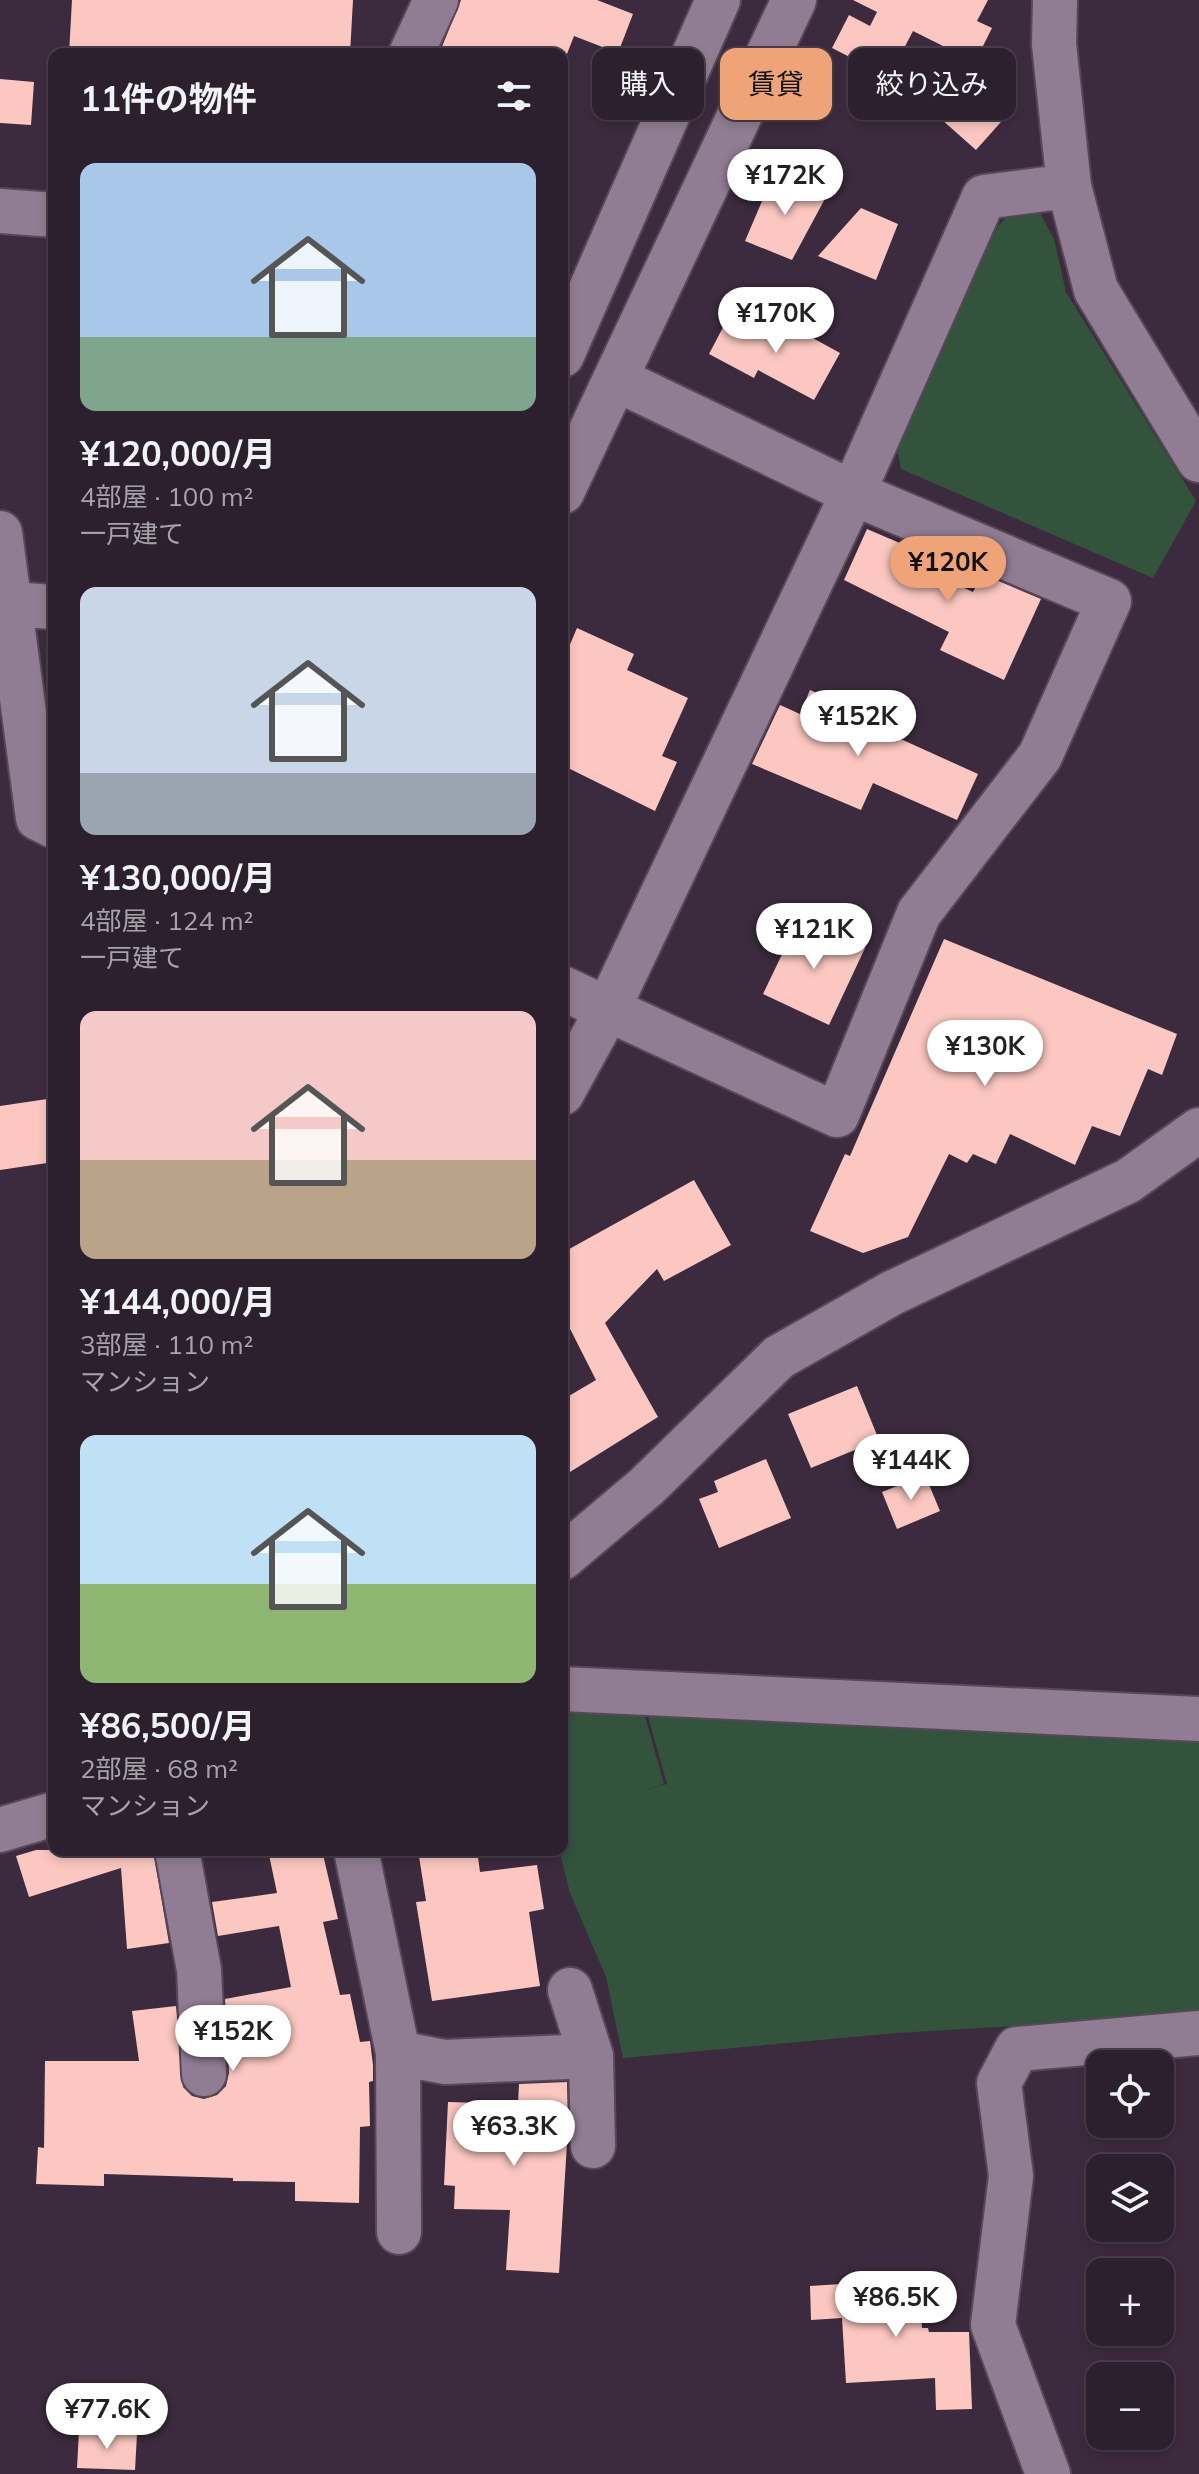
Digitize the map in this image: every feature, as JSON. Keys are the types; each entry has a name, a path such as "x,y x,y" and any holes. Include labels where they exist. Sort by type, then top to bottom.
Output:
{"street":[{"path":"414,48 436,0"},
{"path":"568,339 718,0"},
{"path":"568,479 794,0"},
{"path":"1055,0 1054,44 1069,186 1096,290 1199,460"},
{"path":"568,1082 608,1009 853,493 984,197 1069,186"},
{"path":"0,211 48,215"},
{"path":"568,991 837,1115 919,913 1040,756 1109,601 853,493 616,379"},
{"path":"0,533 38,818 48,823"},
{"path":"10,604 48,607"},
{"path":"568,1553 647,1486 779,1357 892,1293 1128,1181 1199,1130"},
{"path":"568,1689 1199,1719"},
{"path":"0,1830 48,1816"},
{"path":"178,1856 199,1970 204,2074"},
{"path":"357,1856 398,2053 399,2232"},
{"path":"570,1990 591,2056 593,2146"},
{"path":"1048,2474 993,2325 1011,2176 999,2083 1017,2049 1199,2033"},
{"path":"398,2053 445,2062 591,2056"}],"green space":[{"path":"1012,212 1040,213 1054,239 1066,292 1196,501 1153,578 901,469 896,442 992,232"},
{"path":"568,1699 641,1702 664,1784 647,1789 667,1784 644,1702 1199,1727 1199,2015 897,2033 623,2058 606,1977 570,1893 561,1856 568,1856"}],"building":[{"path":"72,0 353,0 350,48 69,48"},
{"path":"461,0 597,0 633,14 620,48 605,48 574,36 568,51 568,48 441,48"},
{"path":"853,0 988,0 977,21 992,28 982,48 947,48 913,31 904,48 848,48 848,56 832,48 849,15 870,26 877,12"},
{"path":"0,79 34,82 31,125 0,123"},
{"path":"942,120 1003,120 976,150"},
{"path":"774,173 827,195 792,260 745,241"},
{"path":"861,208 898,224 876,280 818,256"},
{"path":"730,314 781,340 789,325 840,353 814,400 758,370 754,378 709,354"},
{"path":"867,529 909,547 903,560 973,592 982,574 1041,599 1004,680 940,650 949,632 844,580"},
{"path":"577,628 634,654 627,670 688,698 662,756 677,762 655,811 568,768 568,649"},
{"path":"810,690 897,728 894,736 978,774 957,820 873,783 861,810 752,764 780,705 800,714"},
{"path":"800,917 865,948 829,1025 763,994"},
{"path":"944,939 1177,1034 1162,1075 1148,1069 1120,1136 1092,1126 1075,1165 1010,1134 996,1164 973,1154 967,1163 949,1154 908,1237 863,1253 810,1231 845,1154 850,1156"},
{"path":"48,1099 48,1163 0,1170 0,1106"},
{"path":"694,1180 731,1245 664,1281 657,1269 605,1323 658,1417 568,1473 568,1396 596,1380 568,1325 568,1250"},
{"path":"857,1386 879,1440 811,1468 788,1414"},
{"path":"766,1459 791,1518 719,1548 699,1499 718,1492 714,1481"},
{"path":"925,1475 940,1511 897,1529 882,1492"},
{"path":"48,1850 48,1856 154,1856 169,1943 127,1949 121,1868 29,1897 16,1856"},
{"path":"269,1856 323,1856 338,1919 323,1922 340,1995 350,1994 360,2042 370,2041 373,2065 373,2081 369,2082 370,2126 360,2127 359,2203 295,2201 295,2182 233,2181 233,2178 104,2174 104,2186 36,2184 38,2147 44,2148 45,2061 139,2061 132,2011 176,2006 183,2087 192,2096 204,2099 217,2095 226,2086 229,2073 225,1999 291,1987 279,1926 218,1936 212,1902 277,1893"},
{"path":"419,1856 478,1856 480,1872 537,1865 544,1909 529,1912 540,1986 432,2001 416,1902 426,1901"},
{"path":"567,2082 568,2127 559,2273 506,2270 510,2210 454,2209 455,2186 444,2185 448,2102 518,2104 519,2084"},
{"path":"919,2279 922,2328 928,2328 929,2332 969,2332 972,2409 936,2410 935,2378 846,2383 842,2318 811,2320 810,2286"},
{"path":"79,2431 137,2434 135,2470 77,2468"}]}
